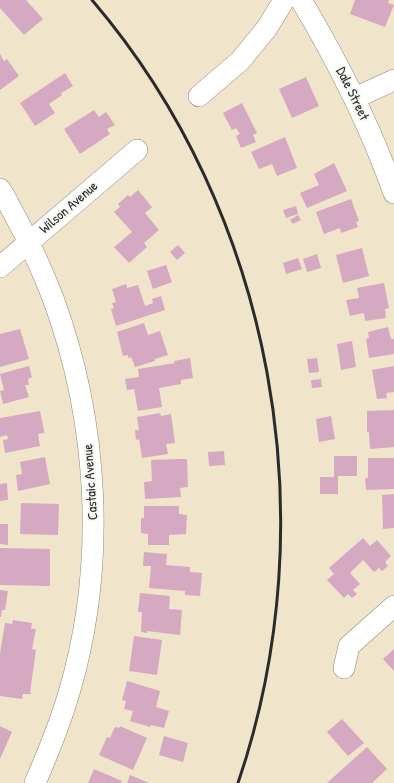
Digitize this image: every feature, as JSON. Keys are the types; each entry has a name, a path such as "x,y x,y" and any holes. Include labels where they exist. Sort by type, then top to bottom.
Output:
{"street":[{"path":"199,96 240,61 267,28 284,0"},
{"name":"Dale Street","path":"301,0 328,46 355,98 394,193"},
{"path":"355,98 394,80"},
{"name":"Wilson Avenue","path":"0,267 137,150"},
{"name":"Castaic Avenue","path":"0,189 29,242 43,272 62,324 77,377 87,430 92,474 94,529 90,584 82,638 69,692 52,744 35,783"},
{"path":"344,668 349,646 394,606"}],"building":[{"path":"0,0 26,0 43,19 24,35 0,8"},
{"path":"355,0 389,0 388,3 394,5 385,27 350,14"},
{"path":"0,54 4,61 7,59 19,76 0,90"},
{"path":"65,73 73,86 61,93 62,95 49,104 55,113 35,126 20,103"},
{"path":"306,77 319,106 292,118 279,89"},
{"path":"242,103 257,133 253,135 256,142 241,148 236,136 240,134 236,128 232,130 223,113"},
{"path":"94,110 99,117 106,112 115,125 107,129 110,134 80,154 64,129"},
{"path":"285,137 297,168 277,176 272,164 259,169 251,152"},
{"path":"334,163 347,191 307,208 300,193 319,185 314,174"},
{"path":"138,190 152,207 145,213 159,230 144,243 147,247 129,263 114,247 132,232 114,212 120,207 118,204 128,195 130,197"},
{"path":"351,199 359,221 356,222 358,227 341,233 340,228 324,234 316,212"},
{"path":"296,206 298,214 286,218 283,210"},
{"path":"298,215 301,220 293,224 290,220"},
{"path":"178,245 185,253 177,260 170,252"},
{"path":"362,248 369,276 343,283 336,255"},
{"path":"317,254 321,268 307,272 303,259"},
{"path":"298,258 302,269 286,274 283,263"},
{"path":"166,265 172,282 153,289 147,271"},
{"path":"384,283 389,308 385,309 386,318 365,321 364,313 350,316 346,300 359,298 357,288"},
{"path":"126,284 127,288 138,285 145,306 153,303 152,299 161,296 165,310 116,326 111,309 114,308 112,303 116,302 112,289"},
{"path":"144,323 148,335 160,331 168,355 135,367 131,357 128,358 128,355 123,356 117,332"},
{"path":"388,327 391,339 394,339 394,354 369,358 366,339 369,338 368,332"},
{"path":"20,329 29,359 0,367 0,334"},
{"path":"352,341 356,367 341,370 337,344"},
{"path":"190,358 193,378 181,380 181,384 159,388 162,407 138,411 134,389 127,390 125,379 139,377 138,369 175,363 174,361"},
{"path":"317,358 319,372 309,373 307,359"},
{"path":"29,366 32,377 28,379 29,385 25,385 29,397 3,404 0,391 4,390 0,374"},
{"path":"394,366 394,392 386,393 387,398 377,399 372,370"},
{"path":"321,379 322,387 312,388 311,380"},
{"path":"394,410 394,447 370,449 369,432 367,432 367,411"},
{"path":"40,411 44,433 38,434 40,446 5,453 3,440 8,439 7,435 0,437 0,418"},
{"path":"160,413 161,416 171,414 175,443 166,444 168,454 142,458 139,439 136,440 135,430 139,430 137,417"},
{"path":"331,416 335,439 319,442 316,419"},
{"path":"224,451 225,465 209,466 208,452"},
{"path":"334,456 357,456 357,476 338,476 338,494 320,494 320,477 334,477"},
{"path":"45,457 50,484 18,491 16,475 22,474 20,462"},
{"path":"368,458 394,458 394,489 366,490 365,478 368,478"},
{"path":"187,459 188,487 180,488 181,497 145,499 144,482 152,481 151,460"},
{"path":"7,483 8,500 0,501 0,484"},
{"path":"394,494 394,528 383,529 382,495"},
{"path":"21,503 59,504 58,535 20,534"},
{"path":"144,506 179,506 179,514 187,515 186,534 169,535 169,545 148,545 148,534 141,533 141,518 144,518"},
{"path":"0,524 8,524 8,545 0,544"},
{"path":"363,538 370,546 377,540 391,556 385,562 388,566 382,571 379,568 374,572 363,560 350,573 360,584 353,590 357,594 352,598 348,594 344,598 327,580 334,574 329,568"},
{"path":"0,548 50,549 50,586 0,585"},
{"path":"144,552 167,554 166,565 190,567 190,572 202,573 200,596 185,595 185,591 149,588 151,566 143,566"},
{"path":"0,590 8,591 5,610 2,610 1,617 0,617"},
{"path":"140,593 170,596 169,609 182,610 180,635 147,631 147,633 141,632 142,612 138,612"},
{"path":"13,620 32,623 31,629 36,629 32,649 36,650 30,693 33,694 23,694 22,699 0,696 0,653 5,623 12,624"},
{"path":"134,636 162,640 157,675 129,671"},
{"path":"394,649 394,671 383,659"},
{"path":"127,681 160,691 156,707 169,711 164,728 151,725 150,727 130,721 133,711 124,709 126,701 122,700"},
{"path":"342,719 364,743 348,756 327,732"},
{"path":"0,726 12,732 0,759"},
{"path":"120,726 147,738 133,770 99,755 107,737 110,738 115,727 119,728"},
{"path":"164,736 188,743 183,762 159,755"},
{"path":"367,747 387,769 372,783 327,783"},
{"path":"94,769 122,781 121,783 88,783"},
{"path":"130,775 149,783 127,783"}],"railway":[{"path":"92,0 154,84 204,175 242,272 267,372 279,475 279,579 265,682 238,783"}]}
